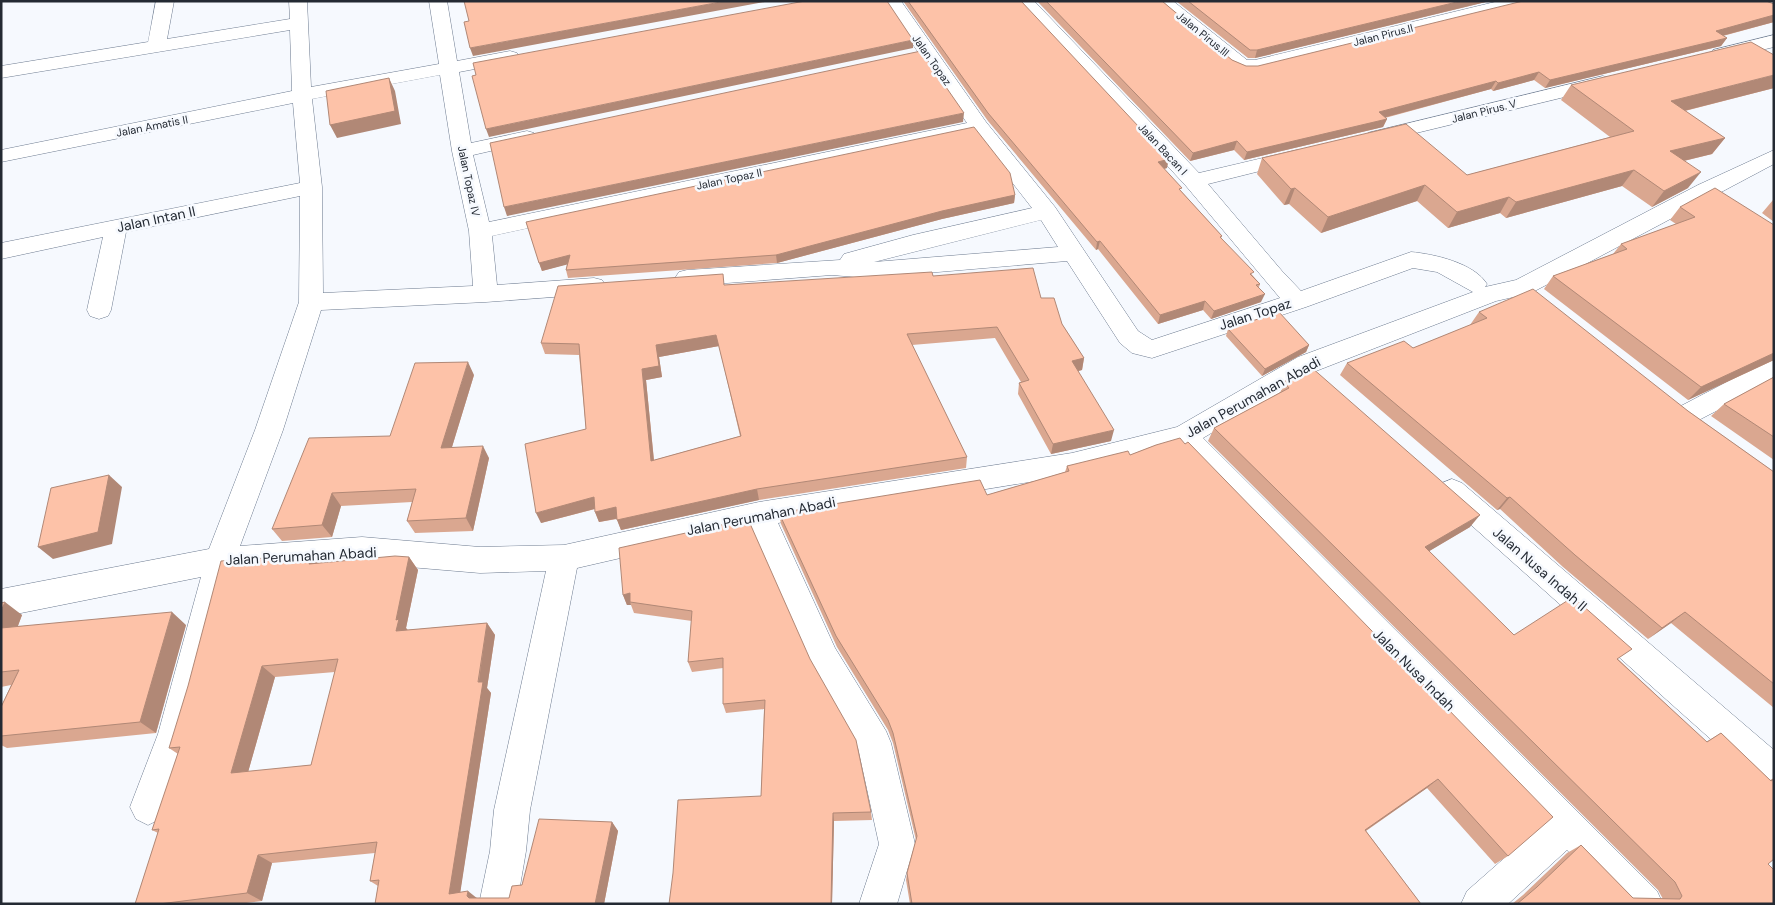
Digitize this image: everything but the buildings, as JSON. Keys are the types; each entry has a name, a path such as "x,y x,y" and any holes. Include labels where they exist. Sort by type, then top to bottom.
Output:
{"street":[{"path":"157,46 165,1"},
{"name":"Jalan Topaz IV","path":"438,1 462,151 480,231 486,294"},
{"name":"Jalan Topaz","path":"892,1 916,54 978,126 1047,212 1129,338 1141,347 1152,348 1411,260 1431,261 1448,267 1483,289"},
{"name":"Jalan Bacan I","path":"1024,1 1194,181 1274,276 1297,300"},
{"name":"Jalan Pirus.II","path":"1244,66 1255,66 1522,1"},
{"name":"Jalan Pirus.III","path":"1169,2 1244,66"},
{"path":"1,72 157,46 298,12 302,96 311,187 311,302 269,430 220,560 175,734 148,807"},
{"path":"1706,57 1774,41"},
{"path":"302,96 527,54"},
{"name":"Jalan Pirus. V","path":"1358,141 1619,78"},
{"name":"Jalan Amatis II","path":"1,156 302,96"},
{"name":"Jalan Topaz II","path":"480,231 978,126"},
{"path":"462,151 549,132"},
{"path":"1194,181 1319,151"},
{"name":"Jalan Perumahan Abadi","path":"1,604 220,560 362,550 480,560 564,558 759,514 1072,464 1184,436 1307,364 1483,289 1532,295 1706,190 1774,156"},
{"name":"Jalan Intan II","path":"1,251 311,187"},
{"path":"1706,190 1726,203"},
{"path":"832,267 860,256 1047,212"},
{"path":"98,310 116,228"},
{"path":"660,280 832,267 867,270 1074,253"},
{"path":"311,302 486,294 612,284"},
{"path":"1307,364 1329,383"},
{"path":"1710,432 1679,409 1774,368"},
{"name":"Jalan Nusa Indah","path":"1184,436 1644,904"},
{"name":"Jalan Nusa Indah II","path":"1433,474 1774,773"},
{"path":"759,514 824,658 874,742 897,844 878,904"},
{"path":"498,904 508,851 512,810 564,558"},
{"path":"1480,904 1567,826"}]}
